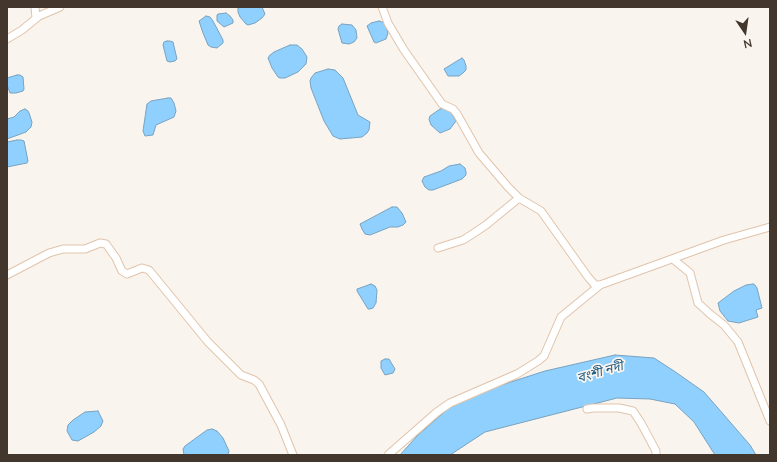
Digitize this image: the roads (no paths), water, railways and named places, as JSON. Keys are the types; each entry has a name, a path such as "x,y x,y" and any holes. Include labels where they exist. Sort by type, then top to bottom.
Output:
{"street":[{"path":"34,7 36,18"},
{"path":"7,39 22,30 36,18 60,7"},
{"path":"382,7 388,23 408,56 442,104 453,109 457,114 479,153 519,198 541,211 592,282 595,285 600,285"},
{"path":"438,248 463,240 486,226 519,198"},
{"path":"388,455 437,412 450,403 517,374 538,361 544,356 561,317 600,285 728,238 770,227"},
{"path":"7,275 49,253 63,249 85,248 100,243 106,244 116,258 122,271 127,274 142,268 149,270 208,342 241,375 254,380 259,384 281,425 293,455"},
{"path":"673,258 690,273 698,303 724,325 738,342 770,421"},
{"path":"587,409 619,408 633,411 656,451 656,455"}],"water":[{"path":"238,7 262,7 265,14 255,23 248,25 240,17"},
{"path":"226,13 233,20 233,23 224,27 217,21 217,15"},
{"path":"206,16 210,17 213,21 223,40 223,43 217,48 208,45 203,33 199,21"},
{"path":"379,21 385,23 388,33 386,39 376,43 374,42 367,26 371,23"},
{"path":"342,24 352,25 356,30 357,38 354,42 349,44 342,43 338,29"},
{"path":"164,42 173,42 177,59 175,61 167,61 163,45"},
{"path":"290,45 297,45 302,49 307,57 306,64 298,72 285,78 280,78 272,68 268,58 274,52"},
{"path":"462,58 466,66 466,70 459,76 448,76 444,69"},
{"path":"328,69 335,70 343,78 358,115 370,122 369,130 362,137 340,139 333,136 324,121 311,88 310,81 315,73"},
{"path":"17,75 23,77 24,89 23,91 16,93 10,93 7,85 7,78"},
{"path":"171,98 174,103 176,111 174,117 156,125 153,135 145,136 143,131 147,104 151,101"},
{"path":"444,108 450,111 456,121 450,129 440,133 431,125 429,119 430,116"},
{"path":"25,109 28,111 32,122 31,127 26,132 7,139 7,119 14,117 20,111"},
{"path":"17,140 24,141 28,161 27,163 7,167 7,142"},
{"path":"460,164 465,168 466,172 466,175 462,179 433,190 429,190 425,187 422,181 424,177 441,171 449,166"},
{"path":"392,207 397,207 402,213 406,222 403,225 398,227 390,227 370,235 365,234 360,224"},
{"path":"371,284 375,286 377,290 376,303 373,308 368,309 357,289"},
{"path":"753,284 757,288 762,308 756,310 758,317 739,323 728,321 720,311 718,303 734,291 746,285"},
{"name":"বংশী নদী","path":"615,355 654,358 704,392 750,445 756,455 715,455 694,422 675,404 650,399 617,398 485,432 450,455 400,455 417,436 451,406 486,390 545,371"},
{"path":"389,359 395,369 393,373 385,375 381,368 381,361"},
{"path":"98,411 103,421 101,426 94,432 78,441 72,440 67,431 68,425 85,412"},
{"path":"212,429 217,431 223,438 229,451 228,455 184,455 183,449 185,446 207,430"}]}
